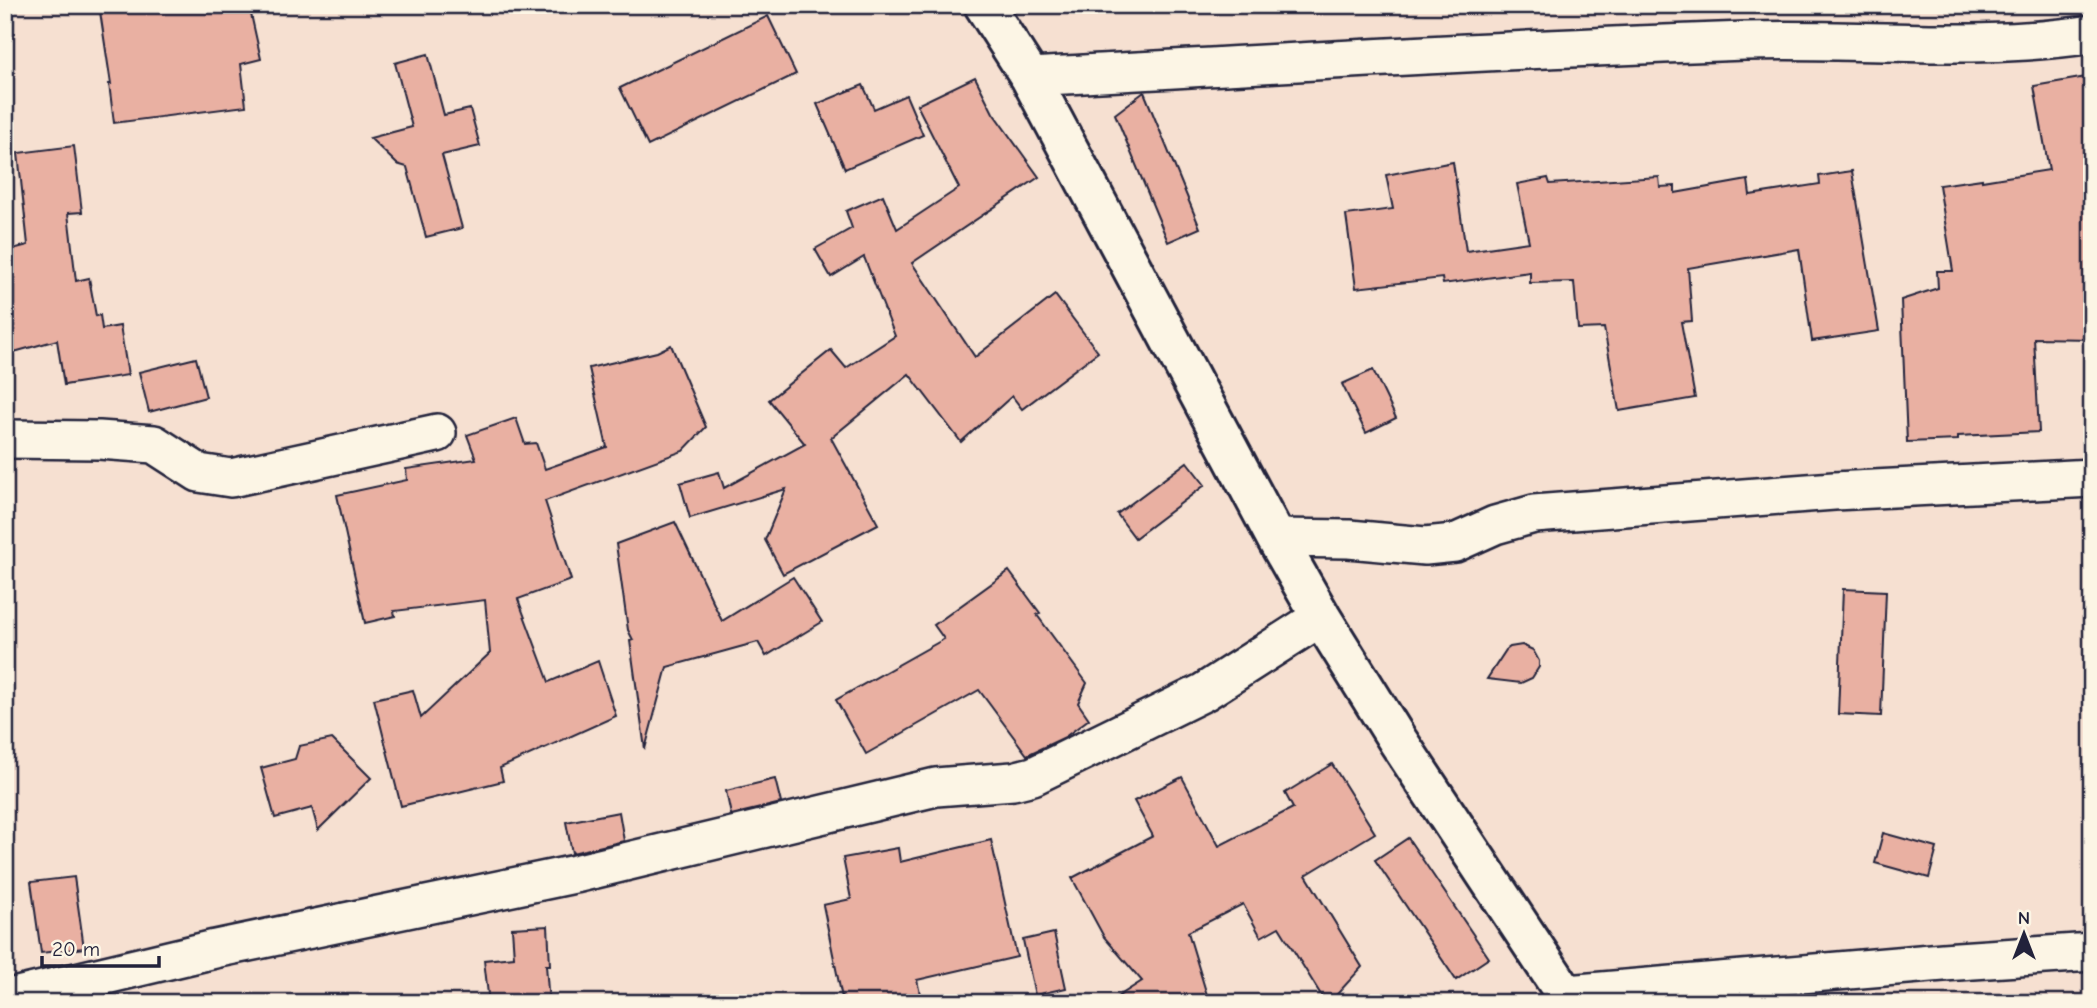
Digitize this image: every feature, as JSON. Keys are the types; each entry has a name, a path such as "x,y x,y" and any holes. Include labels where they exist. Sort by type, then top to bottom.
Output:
{"street":[{"path":"984,5 1030,77 1276,538 1321,617 1398,741 1569,998 1943,962 2092,952"},
{"path":"1030,77 1375,57 1748,41 1958,43 2034,41 2092,34"},
{"path":"5,439 99,440 154,444 199,472 231,478 437,433"},
{"path":"1276,538 1349,539 1425,546 1455,543 1495,525 1534,514 1834,491 2092,478"},
{"path":"5,999 215,949 575,874 936,787 1033,776 1204,692 1321,617"}],"building":[{"path":"99,5 249,5 261,59 241,64 246,106 114,123"},
{"path":"768,16 796,74 648,146 620,88"},
{"path":"428,54 444,115 470,109 480,146 442,155 462,228 426,237 407,167 397,164 370,138 412,127 395,63"},
{"path":"2092,76 2092,339 2034,338 2039,432 1958,436 1958,440 1907,442 1901,300 1938,288 1937,271 1953,271 1939,185 2049,170 2034,86"},
{"path":"975,77 993,113 1039,177 912,263 975,357 1055,295 1098,352 1022,409 1012,396 961,442 909,374 831,438 878,524 783,574 765,540 786,489 690,518 680,483 719,472 724,488 805,444 769,400 831,350 846,368 895,336 864,257 831,277 815,249 852,228 846,211 883,195 897,229 959,188 917,105"},
{"path":"863,85 874,109 906,95 923,135 845,169 817,104"},
{"path":"1144,92 1200,228 1168,242 1115,114"},
{"path":"74,146 82,212 68,213 76,281 89,278 96,316 100,315 102,329 120,326 128,375 64,385 57,340 14,352 5,319 5,251 28,245 18,153"},
{"path":"1453,162 1466,251 1529,242 1517,184 1548,178 1550,184 1659,177 1660,187 1675,186 1675,193 1748,180 1750,195 1820,184 1819,176 1852,171 1879,331 1812,341 1799,249 1688,268 1692,321 1681,322 1695,398 1619,411 1604,328 1578,329 1574,282 1530,283 1530,272 1443,284 1442,278 1356,288 1346,215 1393,209 1386,175"},
{"path":"671,345 706,427 683,451 545,501 571,580 518,599 549,682 598,661 616,716 500,768 503,781 401,806 374,699 413,690 421,718 490,653 485,600 394,611 395,616 365,623 337,495 407,480 406,469 476,459 467,435 516,418 525,444 536,443 545,469 607,447 589,368 657,352"},
{"path":"196,358 206,397 149,412 139,372"},
{"path":"1373,370 1396,418 1366,433 1342,384"},
{"path":"1187,462 1205,485 1135,538 1117,514"},
{"path":"675,522 722,621 793,577 822,622 766,656 758,642 667,667 645,749 630,641 633,640 628,630 616,544"},
{"path":"1009,571 1040,613 1037,615 1087,683 1078,703 1089,719 1065,737 1027,755 979,690 866,754 836,700 944,639 934,625"},
{"path":"1843,589 1886,591 1881,716 1838,714"},
{"path":"1522,645 1533,650 1539,661 1539,667 1532,678 1521,683 1487,679 1506,650"},
{"path":"332,739 371,778 318,830 312,808 275,818 261,768 295,759 299,746"},
{"path":"1332,764 1375,833 1306,875 1362,967 1329,1003 1326,1003 1279,927 1261,937 1243,904 1188,932 1207,995 1181,1003 1108,1003 1142,981 1104,937 1072,878 1153,836 1134,801 1182,777 1219,846 1293,808 1285,793"},
{"path":"775,779 781,803 731,815 726,791"},
{"path":"619,812 624,841 572,853 566,822"},
{"path":"1883,833 1937,848 1929,878 1875,863"},
{"path":"1408,838 1489,958 1456,980 1375,860"},
{"path":"991,840 1017,957 917,980 922,1003 843,1003 823,905 851,899 843,858 898,848 900,862"},
{"path":"74,877 84,948 41,953 31,882"},
{"path":"548,926 550,965 546,965 549,1003 489,1003 484,960 514,957 512,928"},
{"path":"1054,933 1066,988 1035,995 1023,940"}]}
